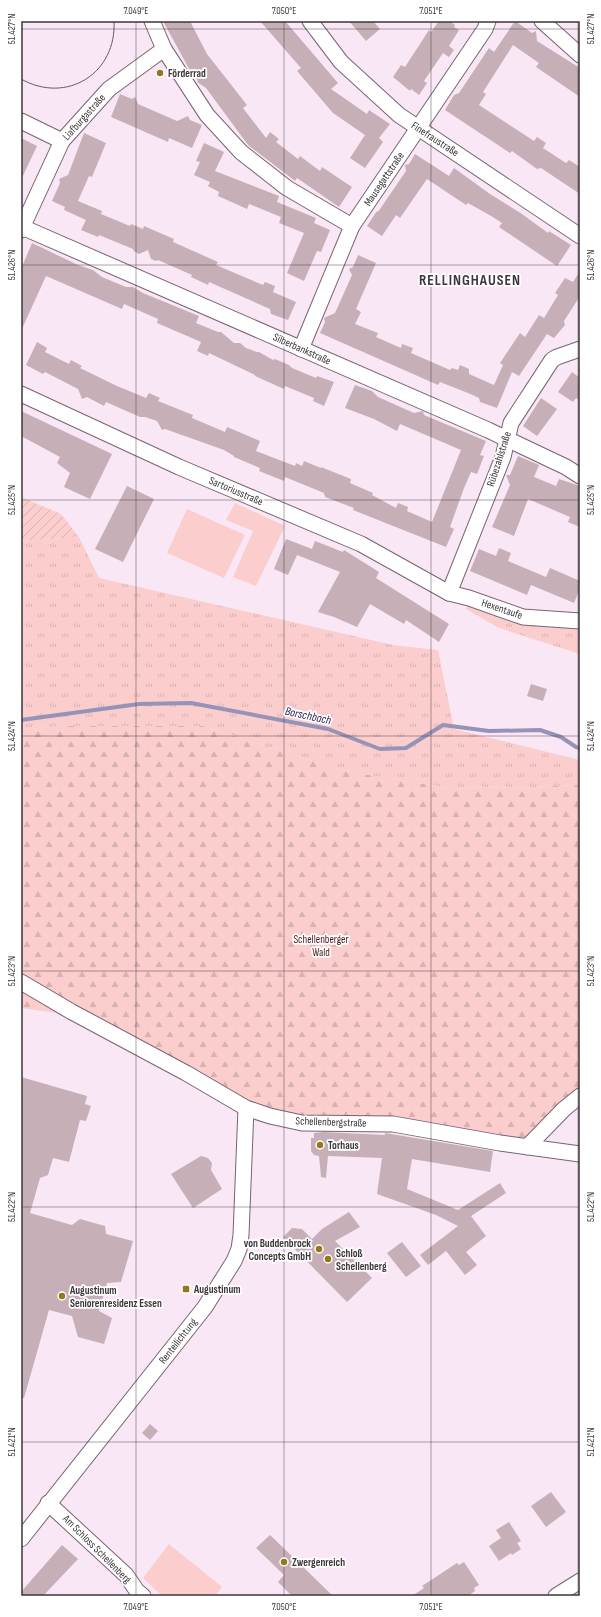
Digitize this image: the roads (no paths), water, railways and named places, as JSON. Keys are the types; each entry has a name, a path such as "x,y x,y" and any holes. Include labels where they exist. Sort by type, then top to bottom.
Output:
{"street":[{"path":"152,21 164,49 207,115 241,152 287,188 352,226"},
{"name":"Finefraustraße","path":"310,21 341,62 399,115 580,236"},
{"name":"Mausegattstraße","path":"301,348 352,226 485,29 488,21"},
{"path":"542,21 580,55"},
{"name":"Liafburgastraße","path":"22,228 62,141 109,89 164,49"},
{"path":"21,121 62,141"},
{"name":"Silberbankstraße","path":"22,228 488,430 506,440 566,467 580,476"},
{"name":"Rübezahlstraße","path":"449,593 503,457 511,423 552,360 580,349"},
{"name":"Sartoriusstraße","path":"21,394 179,467 361,544 449,593"},
{"name":"Hexentaufe","path":"449,593 469,598 523,617 580,621"},
{"name":"Schellenbergstraße","path":"21,982 72,1012 186,1072 246,1108 270,1116 299,1123 393,1124 527,1147 580,1154"},
{"path":"527,1147 564,1109 580,1096"},
{"name":"Renteilichtung","path":"21,1539 48,1503 205,1307 234,1261 239,1249 241,1235 246,1108"},
{"name":"Am Schloss Schellenberg","path":"48,1503 126,1575 143,1596"},
{"path":"556,1596 580,1580"}],"waterway":[{"name":"Borschbach","path":"21,720 139,704 191,703 328,729 380,749 406,748 443,725 489,731 540,730 561,737 580,748"}],"tram line":[{"path":"21,79 38,86 55,88 71,86 86,79 98,69 107,56 113,39 114,21"}],"place":[{"name":"Förderrad","path":"160,73"},
{"name":"Torhaus","path":"320,1145"},
{"name":"von Buddenbrock Concepts GmbH","path":"319,1249"},
{"name":"Schloß Schellenberg","path":"328,1259"},
{"name":"Augustinum","path":"186,1289"},
{"name":"Augustinum Seniorenresidenz Essen","path":"62,1296"},
{"name":"Zwergenreich","path":"284,1562"}],"district":[{"name":"RELLINGHAUSEN","path":"470,280"}],"park label":[{"name":"Schellenberger Wald","path":"321,945"}]}
